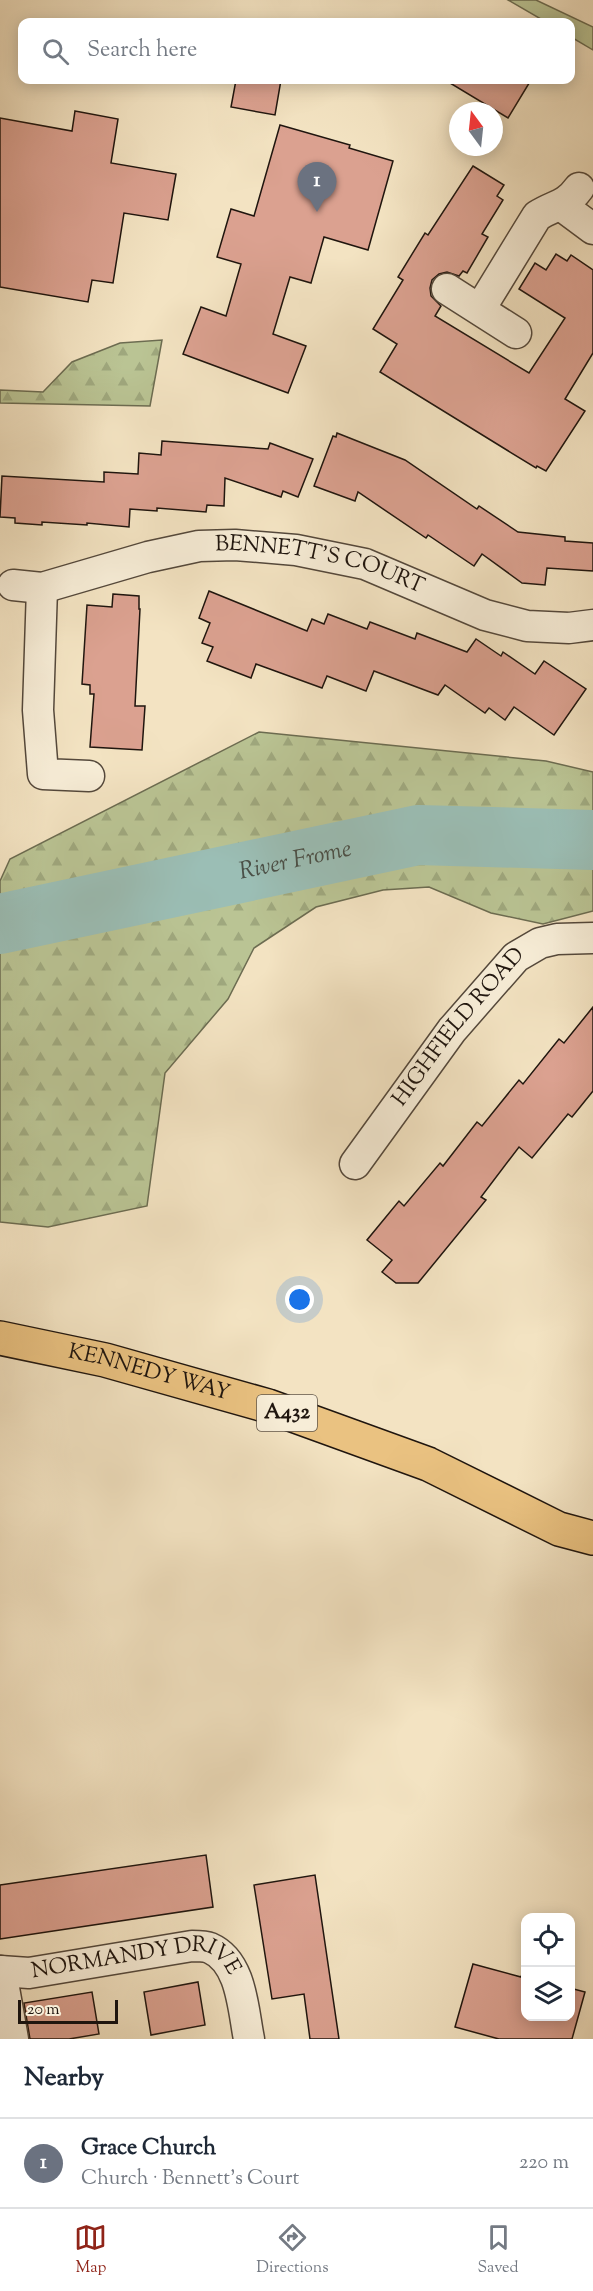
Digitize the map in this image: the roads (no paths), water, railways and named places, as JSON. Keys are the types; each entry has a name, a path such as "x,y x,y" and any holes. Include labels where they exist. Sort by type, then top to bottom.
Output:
{"main road":[{"name":"KENNEDY WAY","path":"0,1338 105,1360 268,1406 428,1464 559,1529 593,1538"},
{"name":"KENNEDY WAY","path":"559,1529 593,1559"}],"street":[{"path":"480,309 537,216 571,197 593,229"},
{"path":"447,289 516,333"},
{"name":"BENNETT'S COURT","path":"13,585 42,588 148,557 199,546 235,545 297,550 365,564 485,615 527,626 569,628 593,625"},
{"path":"42,588 38,710 43,774 89,776"},
{"name":"HIGHFIELD ROAD","path":"356,1164 452,1030 516,957 540,943 557,939 593,938"},
{"name":"NORMANDY DRIVE","path":"0,1971 29,1973 192,1946 208,1947 224,1959 236,1976 249,2039"},
{"path":"0,1971 13,2039"}],"waterway":[{"name":"River Frome","path":"0,924 418,835 593,840"}],"place":[{"name":"Grace Church","path":"317,212"}]}
